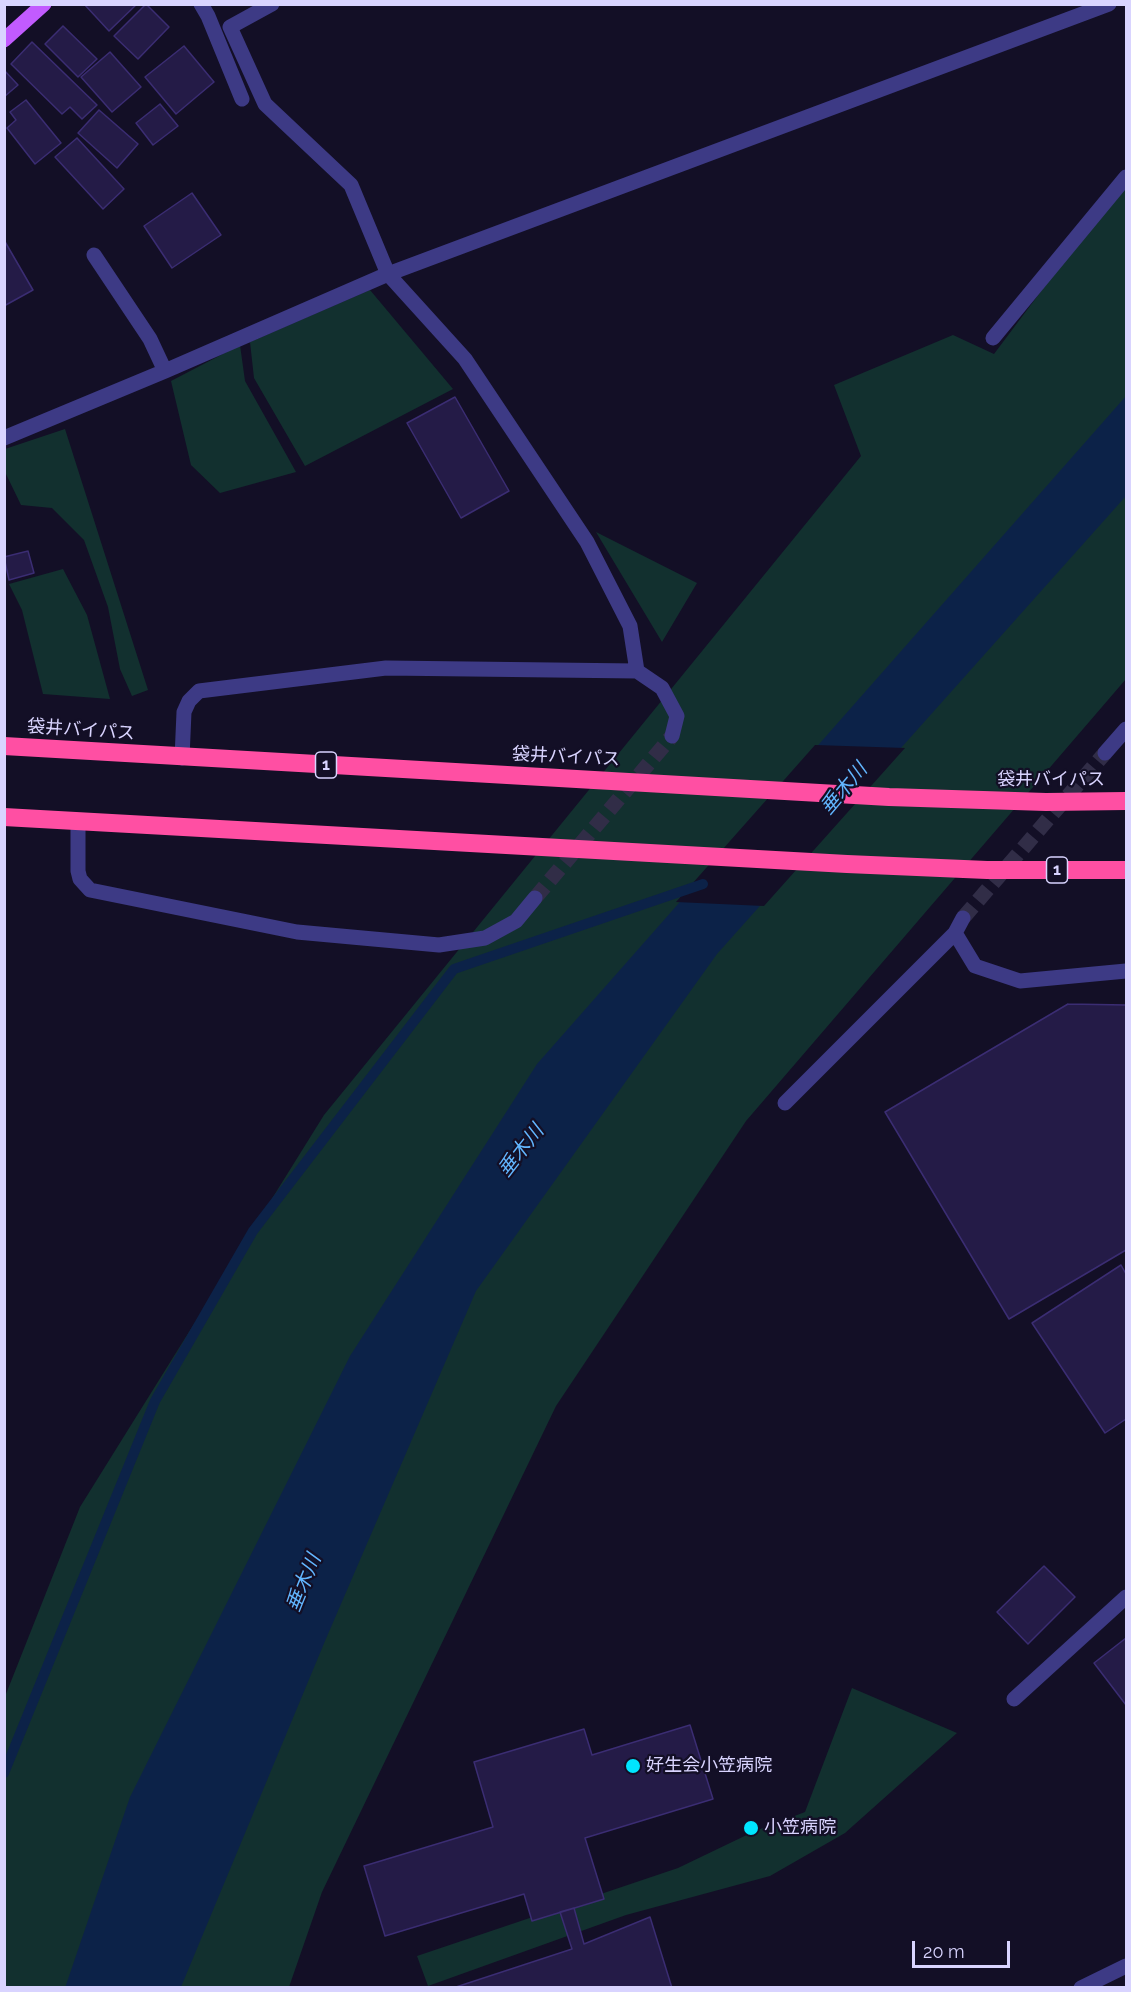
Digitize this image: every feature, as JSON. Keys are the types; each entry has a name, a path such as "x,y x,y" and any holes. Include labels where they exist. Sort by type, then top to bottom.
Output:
{"highway":[{"name":"袋井バイパス","path":"4,746 889,797 1046,802 1126,801"},
{"name":"1","path":"4,817 987,870 1126,870"}],"main road":[{"path":"4,40 44,4"}],"street":[{"path":"201,4 242,99"},
{"path":"272,4 231,27 267,106 351,185 388,274 465,359 587,542 630,626 637,671"},
{"path":"4,438 388,274 1109,4"},
{"path":"993,338 1126,177"},
{"path":"94,255 150,339 165,371"},
{"path":"182,758 184,712 189,701 199,692 386,668 637,671 662,688 677,716 672,736"},
{"path":"1105,753 1126,729"},
{"path":"78,821 78,871 80,879 90,890 297,932 439,945 485,938 516,921 535,898"},
{"path":"785,1103 955,933 963,918"},
{"path":"955,933 975,966 1020,981 1126,971"},
{"path":"1014,1699 1126,1597"},
{"path":"1080,1988 1126,1966"}],"green space":[{"path":"1126,178 1126,679 746,1121 556,1406 322,1892 289,1987 5,1987 4,1699 80,1507 324,1115 861,456 834,385 953,335 994,354"},
{"path":"370,290 453,389 305,466 254,378 250,342"},
{"path":"240,345 245,381 296,472 220,493 191,465 171,381"},
{"path":"65,429 148,690 132,696 120,669 108,607 84,540 52,508 21,505 5,472 5,449"},
{"path":"596,532 697,583 662,642"},
{"path":"63,569 87,615 110,699 43,694 22,610 9,584"},
{"path":"852,1688 957,1733 845,1833 770,1876 626,1915 428,1986 417,1956 678,1868 755,1831 805,1812"}],"water":[{"name":"垂木川","path":"1126,396 1126,496 717,954 476,1291 325,1641 181,1987 65,1988 130,1797 350,1356 537,1064"}],"pier":[{"path":"815,745 905,748 764,906 676,902"}],"building":[{"path":"84,4 137,4 109,31"},
{"path":"146,4 169,27 138,59 114,36"},
{"path":"63,26 97,59 78,77 45,44"},
{"path":"32,42 97,105 82,119 70,107 62,114 11,64"},
{"path":"184,46 214,82 176,114 145,77"},
{"path":"110,52 141,87 112,112 81,77"},
{"path":"4,70 18,85 4,97"},
{"path":"26,100 61,143 35,164 7,128 16,120 10,112"},
{"path":"160,104 178,126 153,145 136,123"},
{"path":"99,110 138,144 117,168 78,133"},
{"path":"77,138 124,189 103,209 55,157"},
{"path":"192,193 221,235 172,268 144,226"},
{"path":"4,240 33,290 4,306"},
{"path":"455,397 509,491 461,518 407,423"},
{"path":"28,551 34,573 9,580 4,557"},
{"path":"1068,1004 1126,1005 1126,1250 1009,1319 885,1112"},
{"path":"1121,1265 1126,1274 1126,1419 1105,1433 1032,1323"},
{"path":"1044,1566 1075,1597 1028,1644 997,1612"},
{"path":"1126,1638 1126,1705 1094,1663"},
{"path":"690,1725 713,1799 585,1838 604,1899 532,1921 524,1894 385,1936 364,1866 493,1827 474,1762 584,1729 592,1755"},
{"path":"574,1908 584,1944 650,1917 672,1988 453,1988 572,1949 560,1912"}],"waterway":[{"path":"4,1773 155,1401 253,1231 454,969 703,884"}],"tunnel":[{"path":"535,898 672,736"},
{"path":"963,918 1105,753"}],"place":[{"name":"好生会小笠病院","path":"633,1766"},
{"name":"小笠病院","path":"751,1828"}]}
